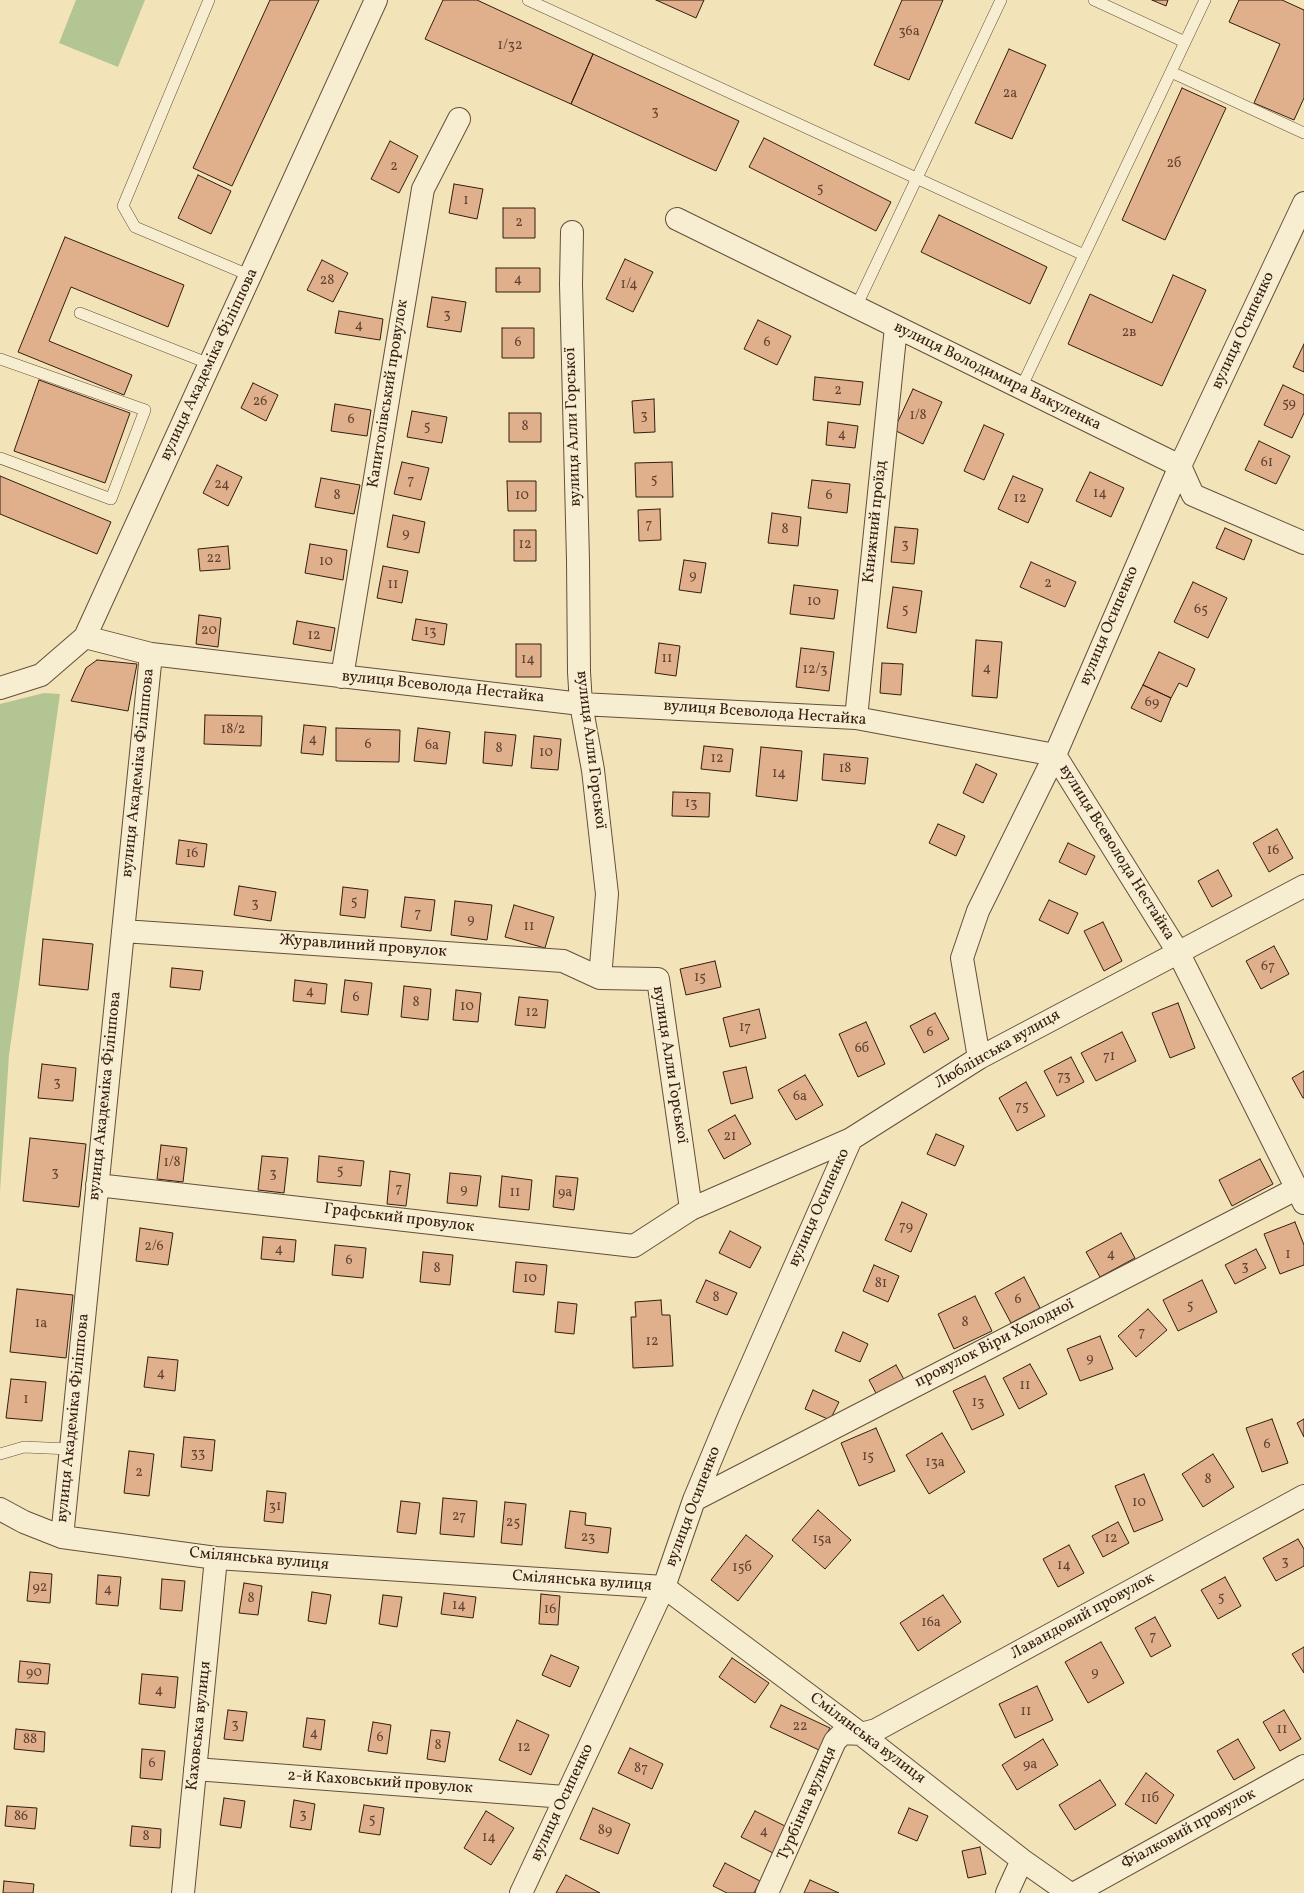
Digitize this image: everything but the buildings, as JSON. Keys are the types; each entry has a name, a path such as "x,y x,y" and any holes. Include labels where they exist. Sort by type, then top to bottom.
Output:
{"street":[{"name":"вулиця Академіка Філіппова","path":"0,688 41,675 85,637 376,0"},
{"name":"Капитолівський провулок","path":"342,677 423,189 459,119"},
{"name":"вулиця Осипенко","path":"978,1058 962,958 978,911 1055,755 1180,466 1304,203"},
{"name":"вулиця Володимира Вакуленка","path":"677,219 1180,466"},
{"name":"вулиця Алли Горської","path":"572,232 570,284 578,560 579,672 581,704 593,770 607,894 600,978 658,979 691,1209"},
{"name":"Книжний проїзд","path":"856,718 896,327"},
{"path":"1180,466 1193,495 1304,543"},
{"name":"вулиця Всеволода Нестайка","path":"85,637 151,654 581,704 856,718 1055,755 1178,952 1300,1196"},
{"name":"вулиця Академіка Філіппова","path":"62,1538 151,654"},
{"name":"Люблінська вулиця","path":"691,1209 851,1139 978,1058 1304,886"},
{"name":"Журавлиний провулок","path":"123,931 563,961 600,978"},
{"name":"вулиця Осипенко","path":"521,1893 664,1587 694,1500 728,1416 851,1139"},
{"name":"Графський провулок","path":"97,1185 634,1246 691,1209"},
{"name":"провулок Віри Холодної","path":"694,1500 1300,1196"},
{"name":"Лавандовий провулок","path":"861,1734 876,1730 1304,1496"},
{"name":"Смілянська вулиця","path":"0,1509 24,1522 62,1538 216,1558 664,1587 861,1734 1022,1860 1069,1893"},
{"name":"Каховська вулиця","path":"183,1893 216,1558"},
{"name":"Турбінна вулиця","path":"767,1893 835,1741 844,1733 861,1734"},
{"name":"Фіалковий провулок","path":"1075,1893 1304,1766"},
{"name":"2-й Каховський провулок","path":"195,1769 565,1797"},
{"path":"1007,1893 1022,1860"}],"lane":[{"path":"208,0 123,206 135,227 251,276"},
{"path":"528,0 1084,255"},
{"path":"856,307 1002,0"},
{"path":"1094,0 1185,42"},
{"path":"1021,388 1205,0"},
{"path":"1171,72 1304,134"},
{"path":"80,313 210,364"},
{"path":"0,359 145,410 111,499 0,458"},
{"path":"0,1454 24,1447 70,1449"}],"green space":[{"path":"76,0 145,0 118,67 59,43"},
{"path":"44,693 60,694 9,1055 0,1192 0,704"}]}
